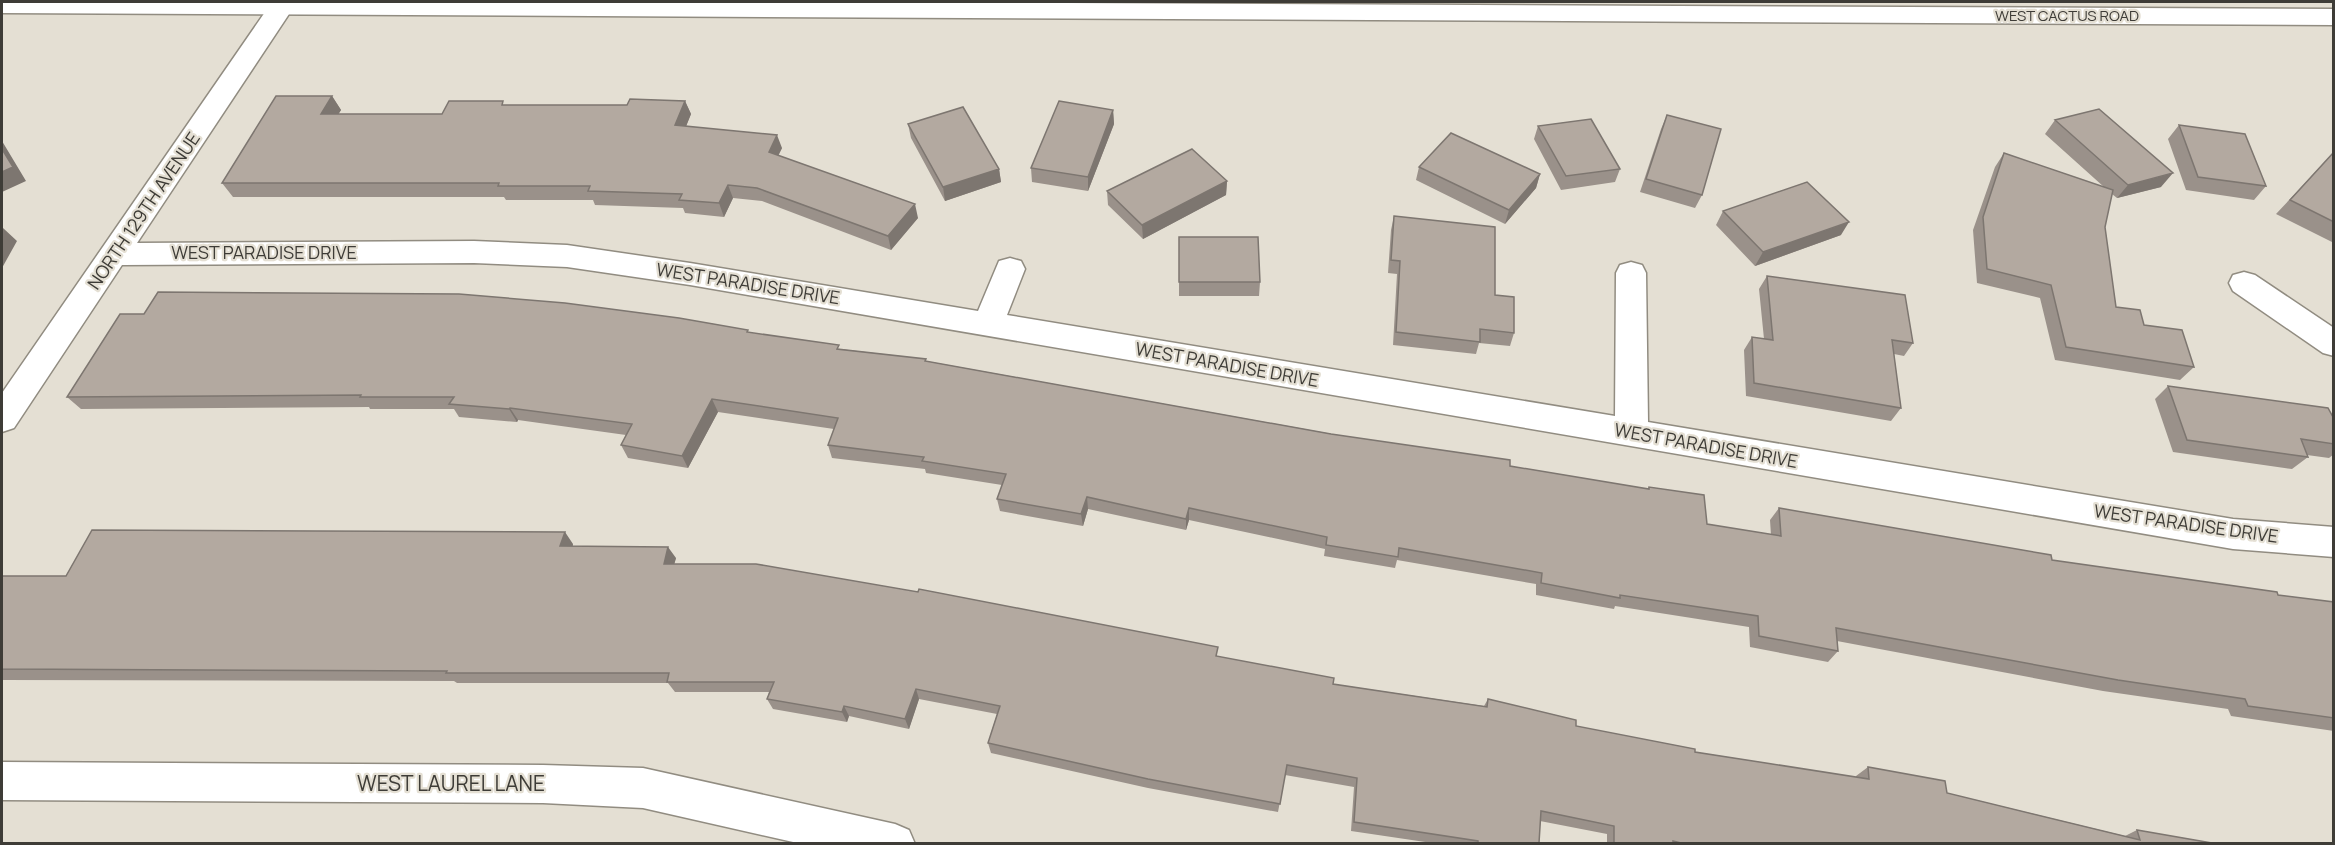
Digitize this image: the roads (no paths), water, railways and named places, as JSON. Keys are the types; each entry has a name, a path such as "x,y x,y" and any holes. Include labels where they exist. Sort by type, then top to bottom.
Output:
{"street":[{"name":"WEST CACTUS ROAD","path":"2,5 283,4 2334,17"},
{"name":"NORTH 129TH AVENUE","path":"2,419 283,4"},
{"name":"WEST PARADISE DRIVE","path":"115,254 474,252 567,256 690,274 2233,534 2334,542"},
{"path":"988,325 1010,269"},
{"path":"1631,273 1632,433"},
{"path":"2244,283 2334,344"},
{"name":"WEST LAUREL LANE","path":"2,781 531,784 643,788 895,843"}]}
